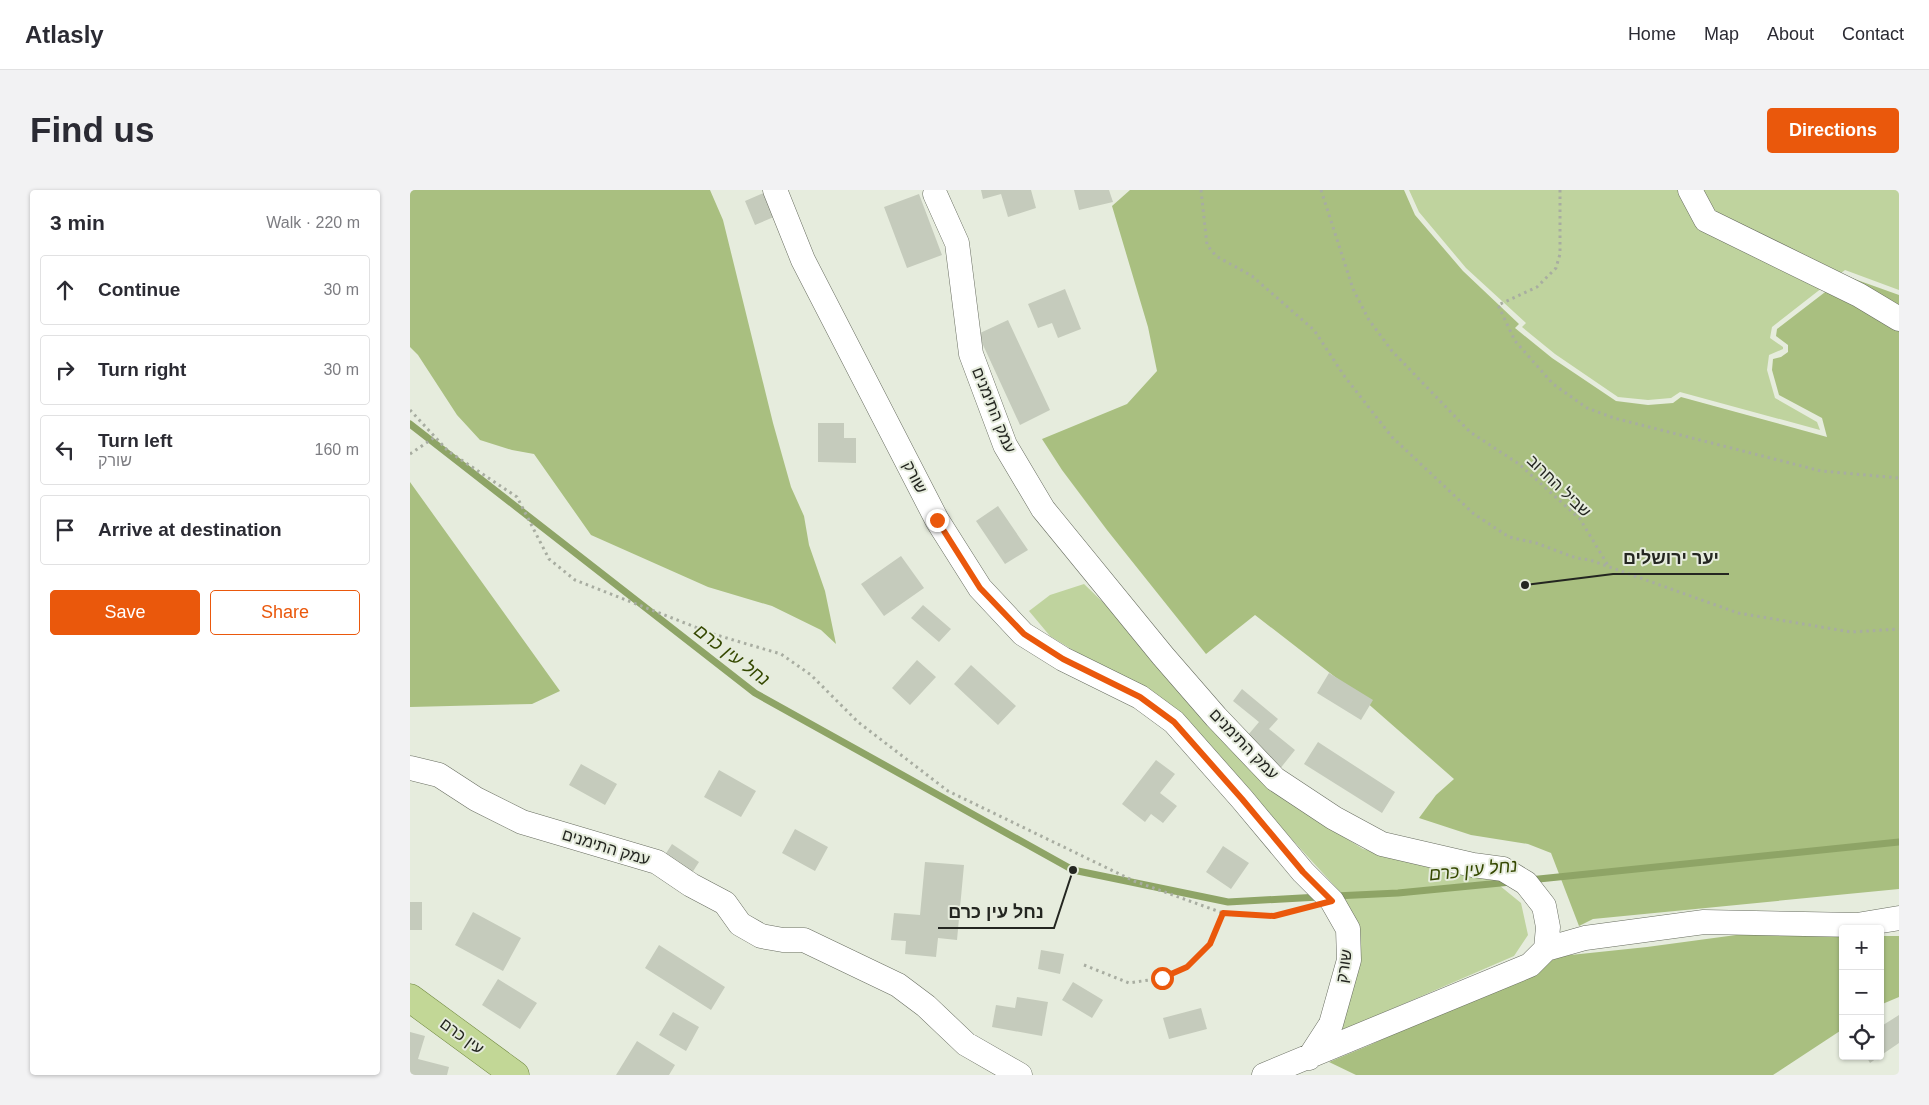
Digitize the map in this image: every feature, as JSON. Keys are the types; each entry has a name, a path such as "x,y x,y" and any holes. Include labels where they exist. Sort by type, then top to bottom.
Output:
{"main road":[{"name":"עין כרם","path":"410,998 515,1075"}],"street":[{"name":"שורק","path":"775,190 803,260 937,520 980,588 1024,634 1063,659 1140,697 1174,722 1303,872 1332,901 1348,929 1349,960 1330,1024 1314,1054"},
{"path":"1690,190 1706,220 1859,295 1899,319"},
{"name":"עמק התימנים","path":"935,194 956,243 971,354 1005,445 1043,509 1187,683 1275,779 1334,818 1382,844 1472,865 1503,869 1526,883 1544,906 1548,928 1546,949"},
{"name":"עמק התימנים","path":"410,768 440,775 476,799 522,822 657,862 691,885 725,903 740,924 761,936 783,940 804,940 898,985 926,1006 966,1044 1020,1075"},
{"path":"1264,1075 1530,965 1546,949 1585,938 1704,922 1857,926 1899,918"},
{"path":"1294,1075 1314,1054"}],"path":[{"path":"1201,190 1207,245 1216,256 1252,276 1314,330 1345,377 1392,437 1474,514 1509,537 1536,542 1576,558 1590,560 1738,613 1851,632 1899,629"},
{"name":"שביל החרוב","path":"1321,190 1353,289 1369,320 1392,351 1470,432 1519,464 1580,519 1609,567"},
{"path":"1560,190 1560,254 1556,268 1537,287 1498,305 1515,342 1553,384 1587,408 1614,418 1821,471 1899,478"},
{"path":"410,410 448,451 517,497 549,559 575,580 713,634 781,654 810,675 858,722 948,791 1134,881 1223,913 1274,916 1332,901"},
{"path":"410,454 435,437"},
{"path":"1084,965 1129,983 1162,978 1187,967 1210,944 1223,913"}],"green space":[{"path":"410,190 710,190 723,220 773,423 791,487 804,516 809,545 825,591 836,644 821,630 772,606 708,587 591,535 534,454 512,450 480,440 457,415 418,355 410,347"},
{"path":"1130,190 1404,190 1415,215 1463,271 1519,324 1515,328 1552,358 1616,401 1648,405 1673,403 1681,397 1827,437 1822,418 1779,395 1772,370 1773,359 1781,357 1788,352 1788,345 1776,336 1777,329 1846,276 1899,295 1899,889 1593,919 1579,926 1551,853 1528,844 1471,835 1419,818 1436,795 1454,779 1357,694 1255,615 1206,654 1107,530 1062,470 1042,439 1127,404 1157,371 1148,327 1112,206"},
{"path":"1409,190 1899,190 1899,290 1845,270 1772,327 1770,338 1783,347 1783,349 1769,355 1767,370 1775,398 1817,422 1820,430 1680,392 1671,398 1648,400 1618,397 1555,354 1522,327 1526,323 1466,268 1419,212"},
{"path":"410,482 560,691 532,704 410,707"},
{"path":"1084,584 1111,610 1287,801 1363,849 1494,881 1521,903 1528,935 1514,956 1341,1031 1350,996 1357,929 1343,895 1176,713 1050,636 1029,611 1050,595"},
{"path":"1751,933 1839,936 1839,1032 1773,1075 1356,1075 1329,1062 1370,1045 1561,956"},
{"path":"1884,936 1899,936 1899,997 1884,1003"}],"building":[{"path":"981,190 1031,190 1036,208 1008,217 1001,194 983,199"},
{"path":"1074,190 1109,190 1113,202 1079,210"},
{"path":"766,192 776,216 755,225 745,201"},
{"path":"919,194 942,255 907,268 884,207"},
{"path":"1065,289 1081,329 1058,338 1052,323 1038,328 1028,304"},
{"path":"1008,320 1050,410 1020,425 978,334"},
{"path":"818,423 844,423 844,438 856,438 856,463 818,462"},
{"path":"998,506 1028,550 1005,564 976,521"},
{"path":"901,556 924,588 884,616 861,584"},
{"path":"923,605 951,629 939,642 911,618"},
{"path":"917,660 936,677 910,705 892,688"},
{"path":"971,665 1016,706 998,725 954,684"},
{"path":"1329,673 1373,700 1361,720 1317,693"},
{"path":"1242,689 1278,719 1269,729 1295,750 1279,770 1243,741 1259,722 1233,701"},
{"path":"1318,742 1395,792 1382,813 1304,764"},
{"path":"1156,760 1175,774 1160,793 1177,806 1163,823 1151,814 1145,822 1122,804"},
{"path":"581,764 617,784 605,805 569,785"},
{"path":"719,770 756,791 741,817 704,797"},
{"path":"795,829 828,847 815,871 782,853"},
{"path":"672,844 699,862 690,876 663,858"},
{"path":"1223,846 1249,863 1231,889 1206,872"},
{"path":"925,862 964,865 957,940 938,938 936,957 905,954 906,941 891,940 894,913 920,915"},
{"path":"410,902 422,902 422,930 410,930"},
{"path":"473,912 521,938 503,971 455,945"},
{"path":"659,945 725,987 711,1010 645,968"},
{"path":"1041,950 1064,954 1060,974 1038,969"},
{"path":"498,979 537,1003 520,1029 482,1005"},
{"path":"1073,982 1103,1000 1092,1018 1062,1000"},
{"path":"1017,997 1048,1002 1042,1036 992,1027 996,1005 1015,1008"},
{"path":"1201,1008 1207,1029 1169,1039 1163,1018"},
{"path":"673,1012 699,1027 686,1051 659,1035"},
{"path":"1899,1015 1899,1043 1884,1053 1884,1024"},
{"path":"410,1032 425,1036 418,1059 449,1067 447,1075 410,1075"},
{"path":"637,1041 675,1065 669,1075 616,1075"}],"waterway":[{"name":"נחל עין כרם","path":"410,424 755,693 1073,870 1228,902 1319,897"},
{"name":"נחל עין כרם","path":"1529,880 1899,842"},
{"name":"נחל עין כרם","path":"1335,896 1398,893 1511,882"}],"place":[{"name":"יער ירושלים","path":"1525,585"},
{"name":"נחל עין כרם","path":"1073,870"}],"route":[{"path":"937,520 980,588 1024,634 1063,659 1140,697 1174,722 1303,872 1332,901 1274,916 1223,913 1210,944 1187,967 1162,978"}]}
